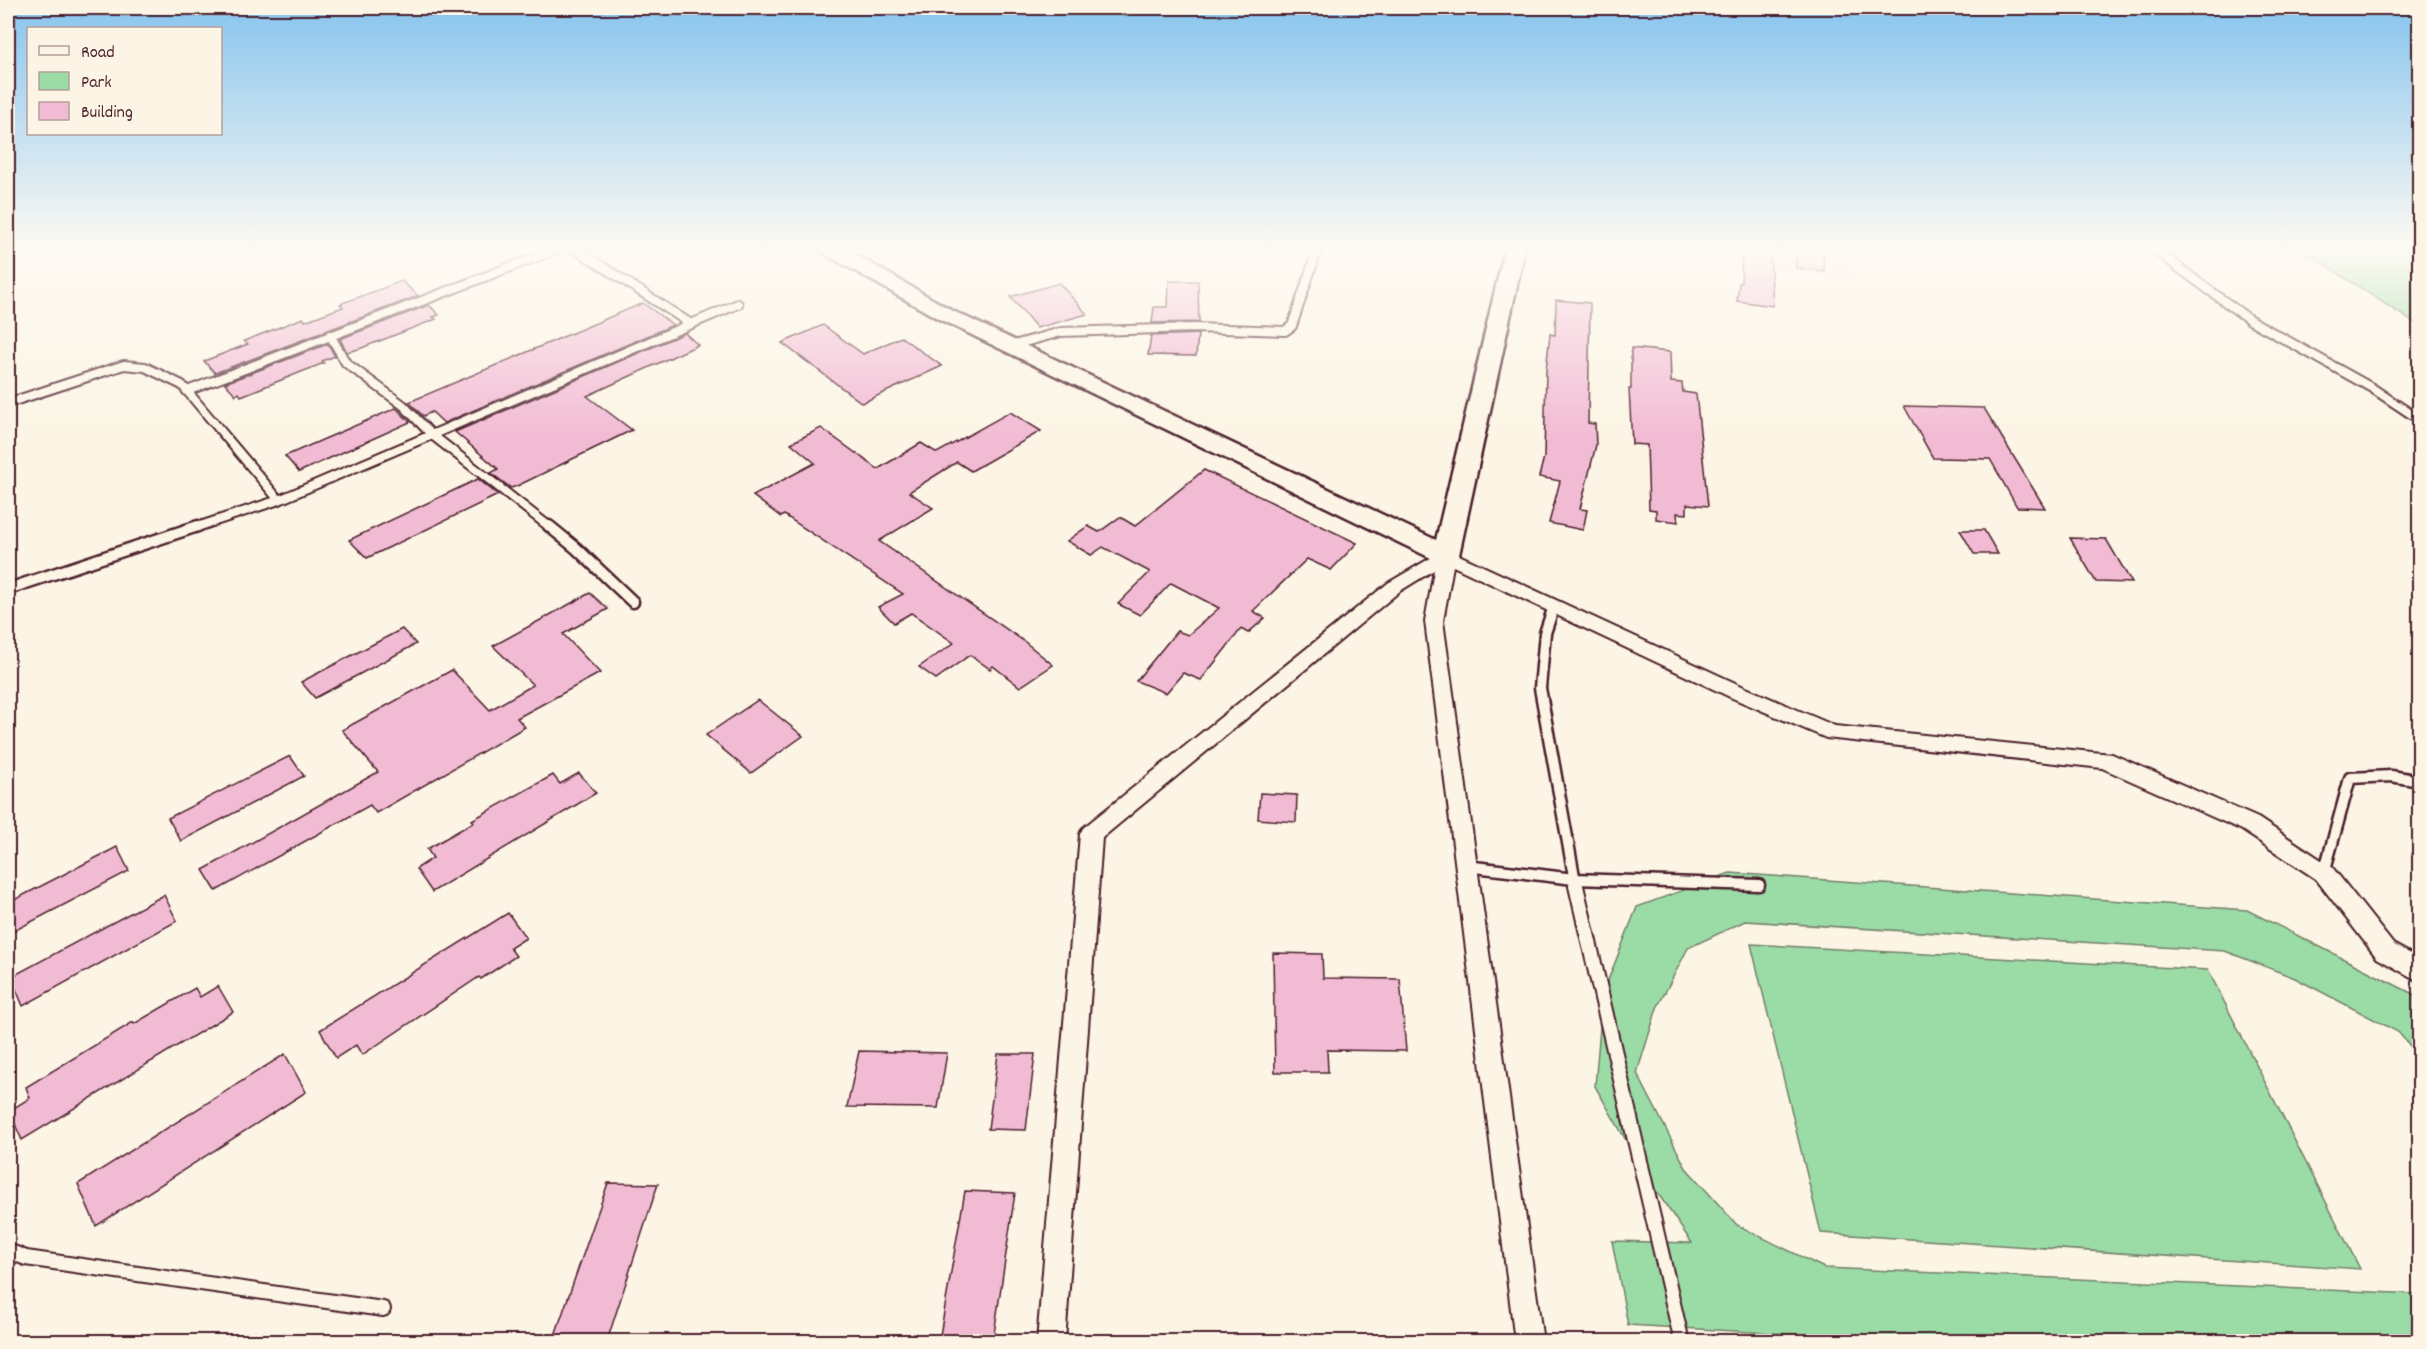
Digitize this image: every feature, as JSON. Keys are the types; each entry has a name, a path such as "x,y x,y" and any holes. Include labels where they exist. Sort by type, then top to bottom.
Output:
{"street":[{"path":"939,311 1554,606 1737,692 1833,733 2104,760 2250,824 2324,873 2385,951 2420,972"},
{"path":"1501,311 1446,555 1434,621 1529,1341"},
{"path":"1051,1341 1091,834 1394,587 1446,555"}],"lane":[{"path":"187,390 394,311"},
{"path":"671,311 691,324"},
{"path":"8,589 279,500 722,311"},
{"path":"1010,346 1061,332 1196,328 1285,331 1292,326 1297,311"},
{"path":"2238,311 2372,388 2420,420"},
{"path":"330,335 346,363 403,405 431,434 576,548 633,602"},
{"path":"8,403 124,365 146,367 182,385 187,390 279,500"},
{"path":"1554,606 1545,633 1540,688 1574,879 1682,1341"},
{"path":"2324,873 2350,778 2391,776 2420,781"},
{"path":"1466,866 1574,879 1759,885"},
{"path":"8,1251 26,1258 383,1309"}],"green space":[{"path":"2396,311 2419,311 2419,326"},
{"path":"1730,873 2247,910 2419,997 2419,1056 2398,1032 2295,978 2225,951 1745,921 1688,948 1657,1008 1637,1073 1686,1168 1737,1225 1824,1268 2419,1294 2419,1341 1929,1342 1628,1325 1612,1241 1692,1243 1650,1182 1595,1086 1603,993 1637,907"},
{"path":"1751,944 2208,970 2360,1269 1821,1233"}],"building":[{"path":"332,311 379,311 215,373 204,361 248,344 244,341 303,318 305,321"},
{"path":"413,311 435,311 439,315 433,317 436,319 347,352 340,339"},
{"path":"624,311 654,311 673,325 444,423 432,412 423,416 409,402"},
{"path":"1022,311 1084,311 1087,314 1037,328"},
{"path":"1154,311 1199,311 1199,322 1152,323"},
{"path":"1556,311 1590,311 1588,423 1595,424 1596,445 1580,509 1587,510 1583,530 1549,523 1560,481 1539,477 1544,457 1546,370 1550,334 1555,335"},
{"path":"823,325 863,354 901,337 942,366 862,403 782,343"},
{"path":"685,333 698,345 587,396 632,430 517,486 511,488 491,473 498,469 455,432"},
{"path":"1198,334 1196,356 1148,355 1151,336"},
{"path":"328,344 335,356 322,361 324,363 241,396 239,393 236,395 225,383"},
{"path":"1631,348 1670,352 1671,382 1682,383 1683,392 1696,394 1708,506 1687,504 1687,514 1677,513 1678,522 1656,519 1656,510 1649,509 1647,445 1632,444 1629,389 1631,389"},
{"path":"1904,406 1984,408 2045,508 2017,507 1990,459 1933,458"},
{"path":"396,408 410,422 299,472 285,456"},
{"path":"1010,412 1041,431 971,471 957,462 909,492 933,508 879,541 1025,642 1053,665 1020,687 993,666 990,669 970,655 936,679 919,667 954,643 911,613 894,623 878,607 903,594 784,515 781,517 753,496 815,463 791,443 821,428 878,469 921,443 937,453"},
{"path":"1204,470 1357,543 1331,570 1307,559 1253,611 1265,618 1248,633 1241,629 1201,680 1183,673 1166,693 1136,681 1177,631 1188,635 1219,608 1171,583 1140,615 1118,604 1150,572 1103,547 1091,555 1067,541 1088,526 1099,532 1120,517 1135,526"},
{"path":"478,479 498,495 367,558 349,540"},
{"path":"1960,530 1984,530 1998,554 1974,554"},
{"path":"2070,538 2106,539 2132,583 2096,582"},
{"path":"590,593 608,609 563,634 600,673 517,718 525,727 376,813 370,805 216,891 203,870 378,772 342,730 452,670 490,710 533,685 493,646"},
{"path":"402,629 416,644 315,698 301,682"},
{"path":"758,700 803,736 751,773 706,735"},
{"path":"290,756 304,776 181,841 168,818"},
{"path":"579,773 596,793 432,892 416,869 433,858 427,849 474,822 472,820 553,775 560,784"},
{"path":"1260,793 1297,795 1296,822 1258,819"},
{"path":"117,847 129,871 8,934 8,903"},
{"path":"164,895 177,921 23,1006 11,977"},
{"path":"508,913 526,938 510,948 516,956 481,979 479,977 362,1055 356,1045 336,1058 320,1030"},
{"path":"1273,953 1322,954 1323,978 1400,979 1406,1051 1327,1050 1328,1072 1275,1072"},
{"path":"218,986 233,1012 22,1140 9,1111 30,1098 26,1087 133,1022 134,1024 195,988 200,997"},
{"path":"859,1051 947,1053 938,1108 847,1107"},
{"path":"285,1054 306,1092 96,1226 78,1184"},
{"path":"998,1054 1035,1054 1026,1130 988,1129"},
{"path":"608,1183 658,1184 607,1341 553,1341"},
{"path":"965,1191 1015,1193 993,1341 939,1341"}]}
